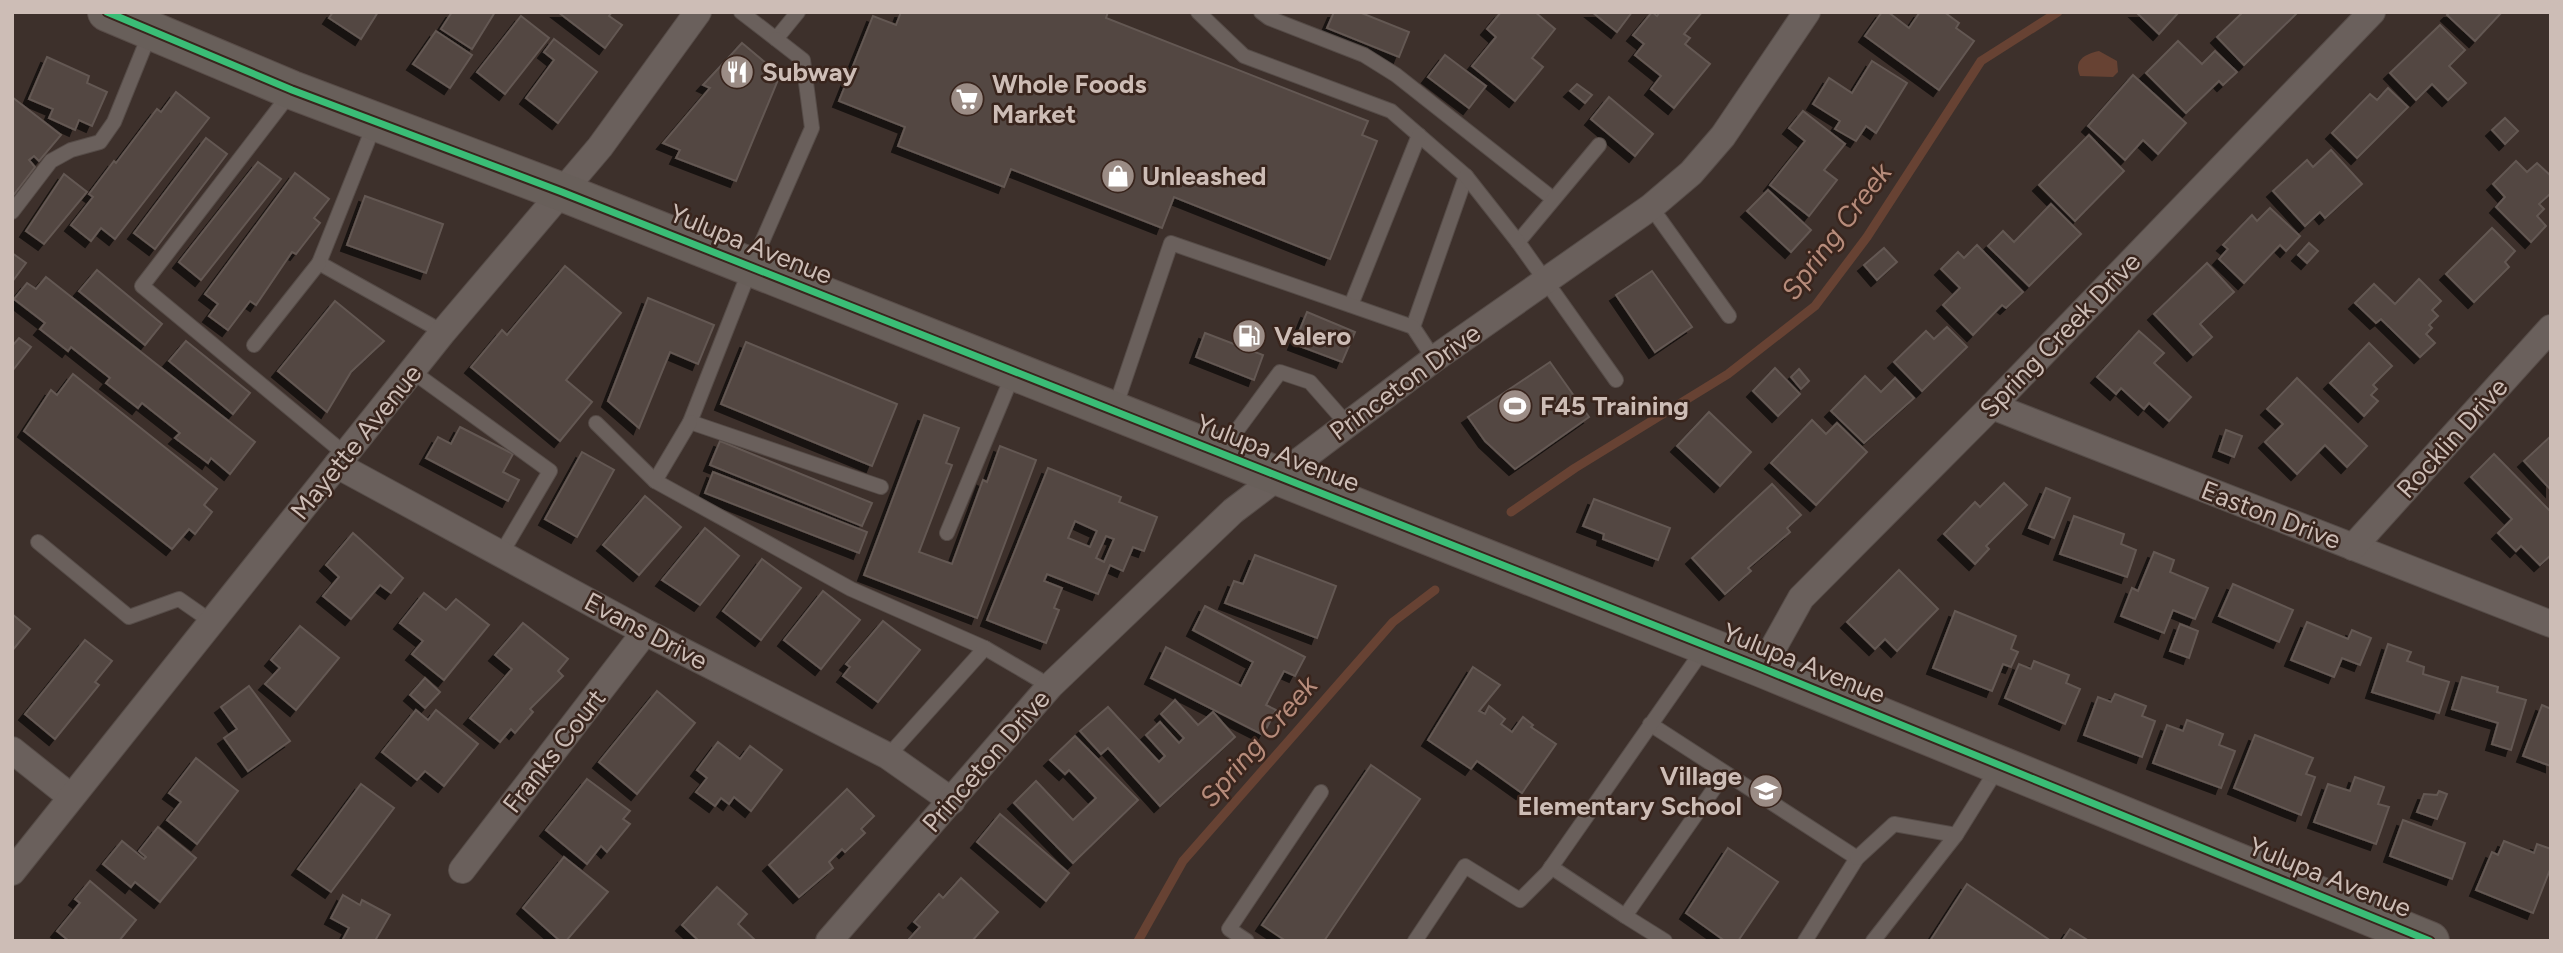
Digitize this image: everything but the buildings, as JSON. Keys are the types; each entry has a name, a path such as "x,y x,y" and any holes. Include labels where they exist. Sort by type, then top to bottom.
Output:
{"street":[{"name":"Yulupa Avenue","path":"107,12 151,21 292,90 562,192 1278,475 1762,668 2430,941"},
{"name":"Spring Creek Drive","path":"1762,668 1801,598 1992,406 2372,12"},
{"name":"Mayette Avenue","path":"12,872 443,332 600,147 693,14"},
{"name":"Princeton Drive","path":"829,941 1050,687 1233,511 1434,359 1651,207 1691,173 1723,136 1798,15"},
{"name":"Rocklin Drive","path":"2353,547 2551,328"},
{"name":"Easton Drive","path":"1992,406 2551,624"},
{"name":"Evans Drive","path":"341,460 500,554 645,632 888,756 952,801"},
{"name":"Franks Court","path":"462,870 645,632"},
{"path":"12,750 71,797"}],"lane":[{"path":"655,481 690,422 751,267 812,128 803,60 741,12"},
{"path":"776,39 799,12"},
{"path":"1198,12 1244,56 1391,111 1466,176 1547,281 1616,380"},
{"path":"1261,12 1269,19 1364,55 1395,75 1552,198"},
{"path":"12,212 51,161 71,150 100,142 114,122 151,21"},
{"path":"292,90 142,286 341,460"},
{"path":"254,345 320,263 376,121"},
{"path":"1350,305 1419,135"},
{"path":"1518,242 1552,198 1599,145"},
{"path":"1413,327 1466,176"},
{"path":"1651,207 1728,316"},
{"path":"1114,411 1171,243 1413,327 1434,359"},
{"path":"320,263 443,332"},
{"path":"947,533 1015,371"},
{"path":"413,372 550,471 500,554"},
{"path":"1220,453 1280,372 1310,382 1347,424"},
{"path":"690,422 881,487"},
{"path":"596,424 655,481 851,589 985,648 1050,687"},
{"path":"38,542 129,617 179,599 212,622"},
{"path":"1415,941 1465,866 1520,900 1551,867 1706,646"},
{"path":"888,756 985,648"},
{"path":"1650,724 1857,858"},
{"path":"1873,941 1956,835 1999,765"},
{"path":"1625,916 1726,773"},
{"path":"1247,941 1229,929 1321,792"},
{"path":"1805,941 1857,858 1894,824 1956,835"},
{"path":"1551,867 1665,941"}],"shaded area":[{"path":"2099,51 2117,61 2118,72 2113,77 2080,76 2079,62 2089,54"}],"waterway":[{"name":"Spring Creek","path":"1511,512 1575,468 1728,374 1815,306 1867,237 1981,61 2058,12"},
{"name":"Spring Creek","path":"1138,941 1183,861 1393,622 1435,590"}],"cycle path":[{"path":"107,12 292,90 562,192 1762,668 2430,941"}],"place":[{"name":"Subway","path":"737,72"},
{"name":"Whole Foods Market","path":"967,99"},
{"name":"Unleashed","path":"1118,176"},
{"name":"Valero","path":"1249,336"},
{"name":"F45 Training","path":"1515,406"},
{"name":"Village Elementary School","path":"1766,791"}]}
